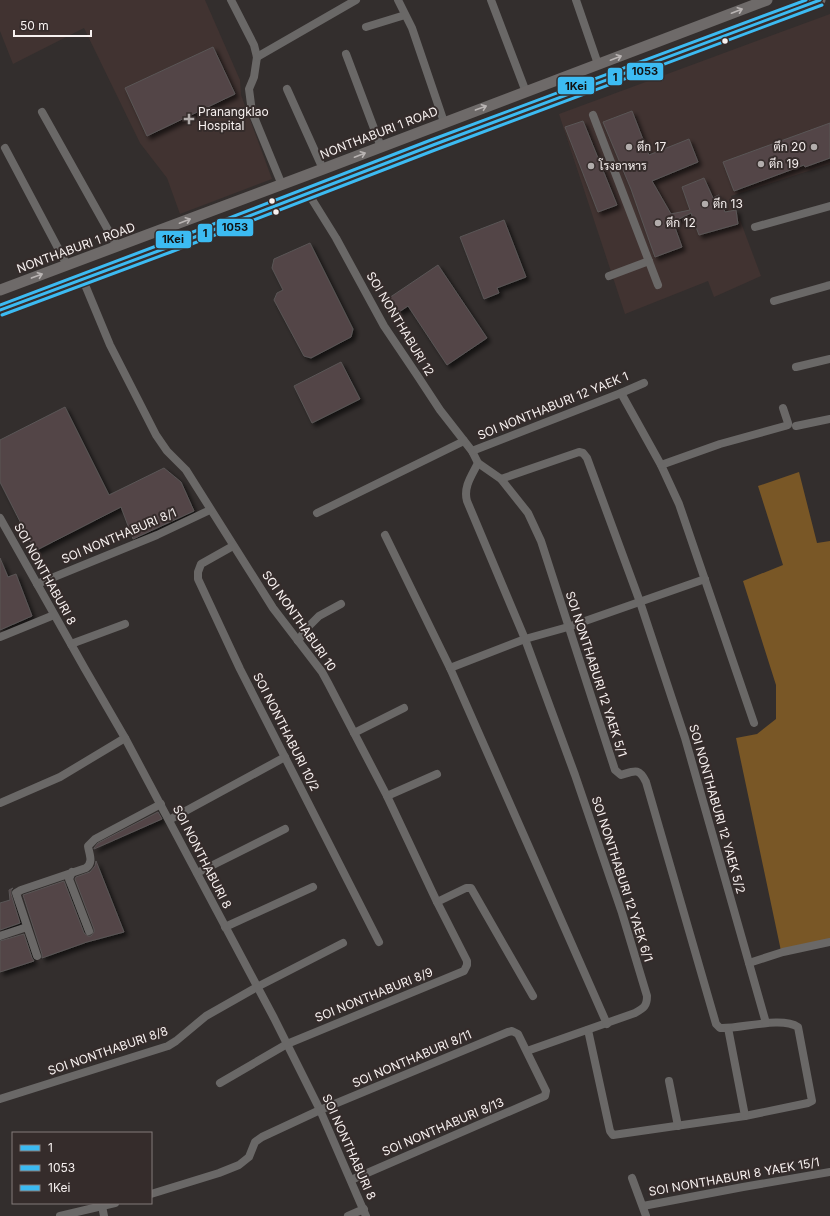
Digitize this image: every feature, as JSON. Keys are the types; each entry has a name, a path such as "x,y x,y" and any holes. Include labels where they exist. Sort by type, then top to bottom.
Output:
{"main road":[{"name":"NONTHABURI 1 ROAD","path":"0,290 282,185 767,0"},
{"path":"0,310 83,280 440,142 816,1"}],"street":[{"path":"231,0 254,45 257,57 254,77 249,89 249,99 252,112 282,185"},
{"path":"257,57 356,0"},
{"path":"398,0 412,28 444,122"},
{"path":"491,0 526,92"},
{"path":"576,0 598,64"},
{"path":"366,26 406,15"},
{"path":"346,54 381,147"},
{"path":"287,89 323,169"},
{"path":"42,112 116,246"},
{"path":"593,115 658,285"},
{"path":"5,148 67,265"},
{"name":"SOI NONTHABURI 12","path":"308,193 336,238 388,331 440,410 472,451 478,463"},
{"path":"755,227 830,206"},
{"path":"609,276 649,260"},
{"name":"SOI NONTHABURI 10","path":"83,280 110,346 156,434 167,451 186,470 273,608 322,672 387,796 437,902 467,961 467,965"},
{"path":"774,301 830,285"},
{"path":"796,367 830,360"},
{"name":"SOI NONTHABURI 12 YAEK 1","path":"472,451 622,393 644,383"},
{"path":"622,393 661,465 679,504 754,722"},
{"path":"661,465 720,444 788,425 783,408"},
{"path":"796,426 830,419"},
{"path":"317,513 464,442"},
{"name":"SOI NONTHABURI 12 YAEK 5/2","path":"501,479 579,452 583,453 587,458 640,602 693,766 766,1023"},
{"path":"478,463 465,489 465,495 525,639"},
{"name":"SOI NONTHABURI 12 YAEK 5/1","path":"478,463 501,479 528,513 537,534 615,770 621,775 634,771 639,772 643,775 646,782 716,1024 720,1028 728,1028"},
{"name":"SOI NONTHABURI 8/1","path":"36,584 157,535 210,510"},
{"name":"SOI NONTHABURI 8","path":"0,518 70,644 125,738 198,873 224,927 257,987 320,1110 365,1213"},
{"path":"385,535 450,668 607,1024"},
{"name":"SOI NONTHABURI 10/2","path":"233,546 201,564 197,578 240,668 379,942"},
{"path":"450,668 525,639 568,627 705,579"},
{"path":"298,641 306,629 319,616 341,604"},
{"path":"0,637 54,615"},
{"path":"70,644 125,624"},
{"name":"SOI NONTHABURI 12 YAEK 6/1","path":"525,639 578,782 622,913 647,996 647,1004 645,1008 607,1024 527,1051"},
{"path":"354,733 404,708"},
{"path":"0,803 60,777 125,738"},
{"path":"169,820 285,757"},
{"path":"387,796 437,774"},
{"path":"37,956 16,893 86,868 90,865 91,861 88,846 95,839 161,804"},
{"path":"198,873 285,830"},
{"path":"72,872 69,879 88,931"},
{"path":"224,927 313,887"},
{"path":"437,902 466,888 471,888 533,996"},
{"path":"0,936 28,927"},
{"path":"749,963 783,952 830,942"},
{"name":"SOI NONTHABURI 8/8","path":"0,1099 168,1046 206,1016 257,987 343,943"},
{"name":"SOI NONTHABURI 8/9","path":"220,1083 286,1044 464,971 467,965"},
{"path":"588,1030 610,1131 613,1134 745,1116 810,1102 812,1098 798,1027 788,1024 766,1023 728,1028 745,1116"},
{"name":"SOI NONTHABURI 8/11","path":"152,1194 219,1173 239,1165 249,1157 255,1142 262,1137 320,1110 512,1031 518,1034 527,1051"},
{"name":"SOI NONTHABURI 8/13","path":"351,1180 545,1096 546,1091 527,1051"},
{"path":"669,1081 678,1126"},
{"name":"SOI NONTHABURI 8 YAEK 15/1","path":"643,1206 830,1172"},
{"path":"632,1178 646,1216"},
{"path":"60,1216 110,1204"},
{"path":"102,1206 104,1216"},
{"path":"348,1216 365,1213"}],"shaded area":[{"name":"Pranangklao Hospital","path":"0,0 205,0 240,80 241,95 272,179 180,214 167,178 140,143 84,28 13,64 0,31"},
{"path":"830,14 830,164 731,196 761,276 714,297 708,281 625,314 559,114"},
{"path":"799,472 817,543 830,541 830,943 781,951 736,738 757,734 776,719 776,685 743,581 783,565 758,486"}],"building":[{"path":"213,47 235,94 147,136 125,88"},
{"path":"632,111 649,155 689,139 698,162 652,181 671,214 690,210 682,187 704,178 713,198 719,195 725,212 736,210 738,224 699,235 691,213 673,222 682,247 655,257 631,189 603,122"},
{"name":"โรงอาหาร","path":"583,121 617,205 598,212 565,127"},
{"name":"ตึก 19","path":"830,123 830,158 805,167 804,165 734,191 723,162"},
{"path":"504,220 526,277 497,288 499,293 484,299 460,237"},
{"path":"310,243 353,329 351,337 311,358 304,356 274,300 277,293 283,290 272,268 274,259"},
{"path":"438,265 487,338 447,365 408,306 399,312 389,298"},
{"path":"341,362 360,399 312,423 294,386"},
{"path":"65,407 109,495 164,468 181,482 194,511 133,539 121,507 35,551 0,482 0,440"},
{"path":"0,558 8,577 16,574 32,616 0,630"},
{"path":"158,812 162,819 94,849 98,843"},
{"path":"96,861 124,932 87,942 42,958 23,895 64,881 84,933 91,936 94,929 75,879 76,877 90,872 95,866"},
{"path":"13,888 11,890 11,894 20,923 0,930 0,903 10,900 9,890"},
{"path":"24,934 34,961 0,972 0,941"}],"transit line":[{"name":"1Kei","path":"0,305 431,140 806,0"},
{"name":"1","path":"0,310 169,247 433,145 820,0"},
{"name":"1053","path":"2,315 171,252 435,150 822,5"}],"place":[{"name":"Pranangklao Hospital","path":"189,119"},
{"name":"ตึก 17","path":"629,147"},
{"name":"ตึก 20","path":"814,147"},
{"name":"ตึก 19","path":"761,164"},
{"name":"โรงอาหาร","path":"591,166"},
{"name":"ตึก 13","path":"705,204"},
{"name":"ตึก 12","path":"658,223"}]}
